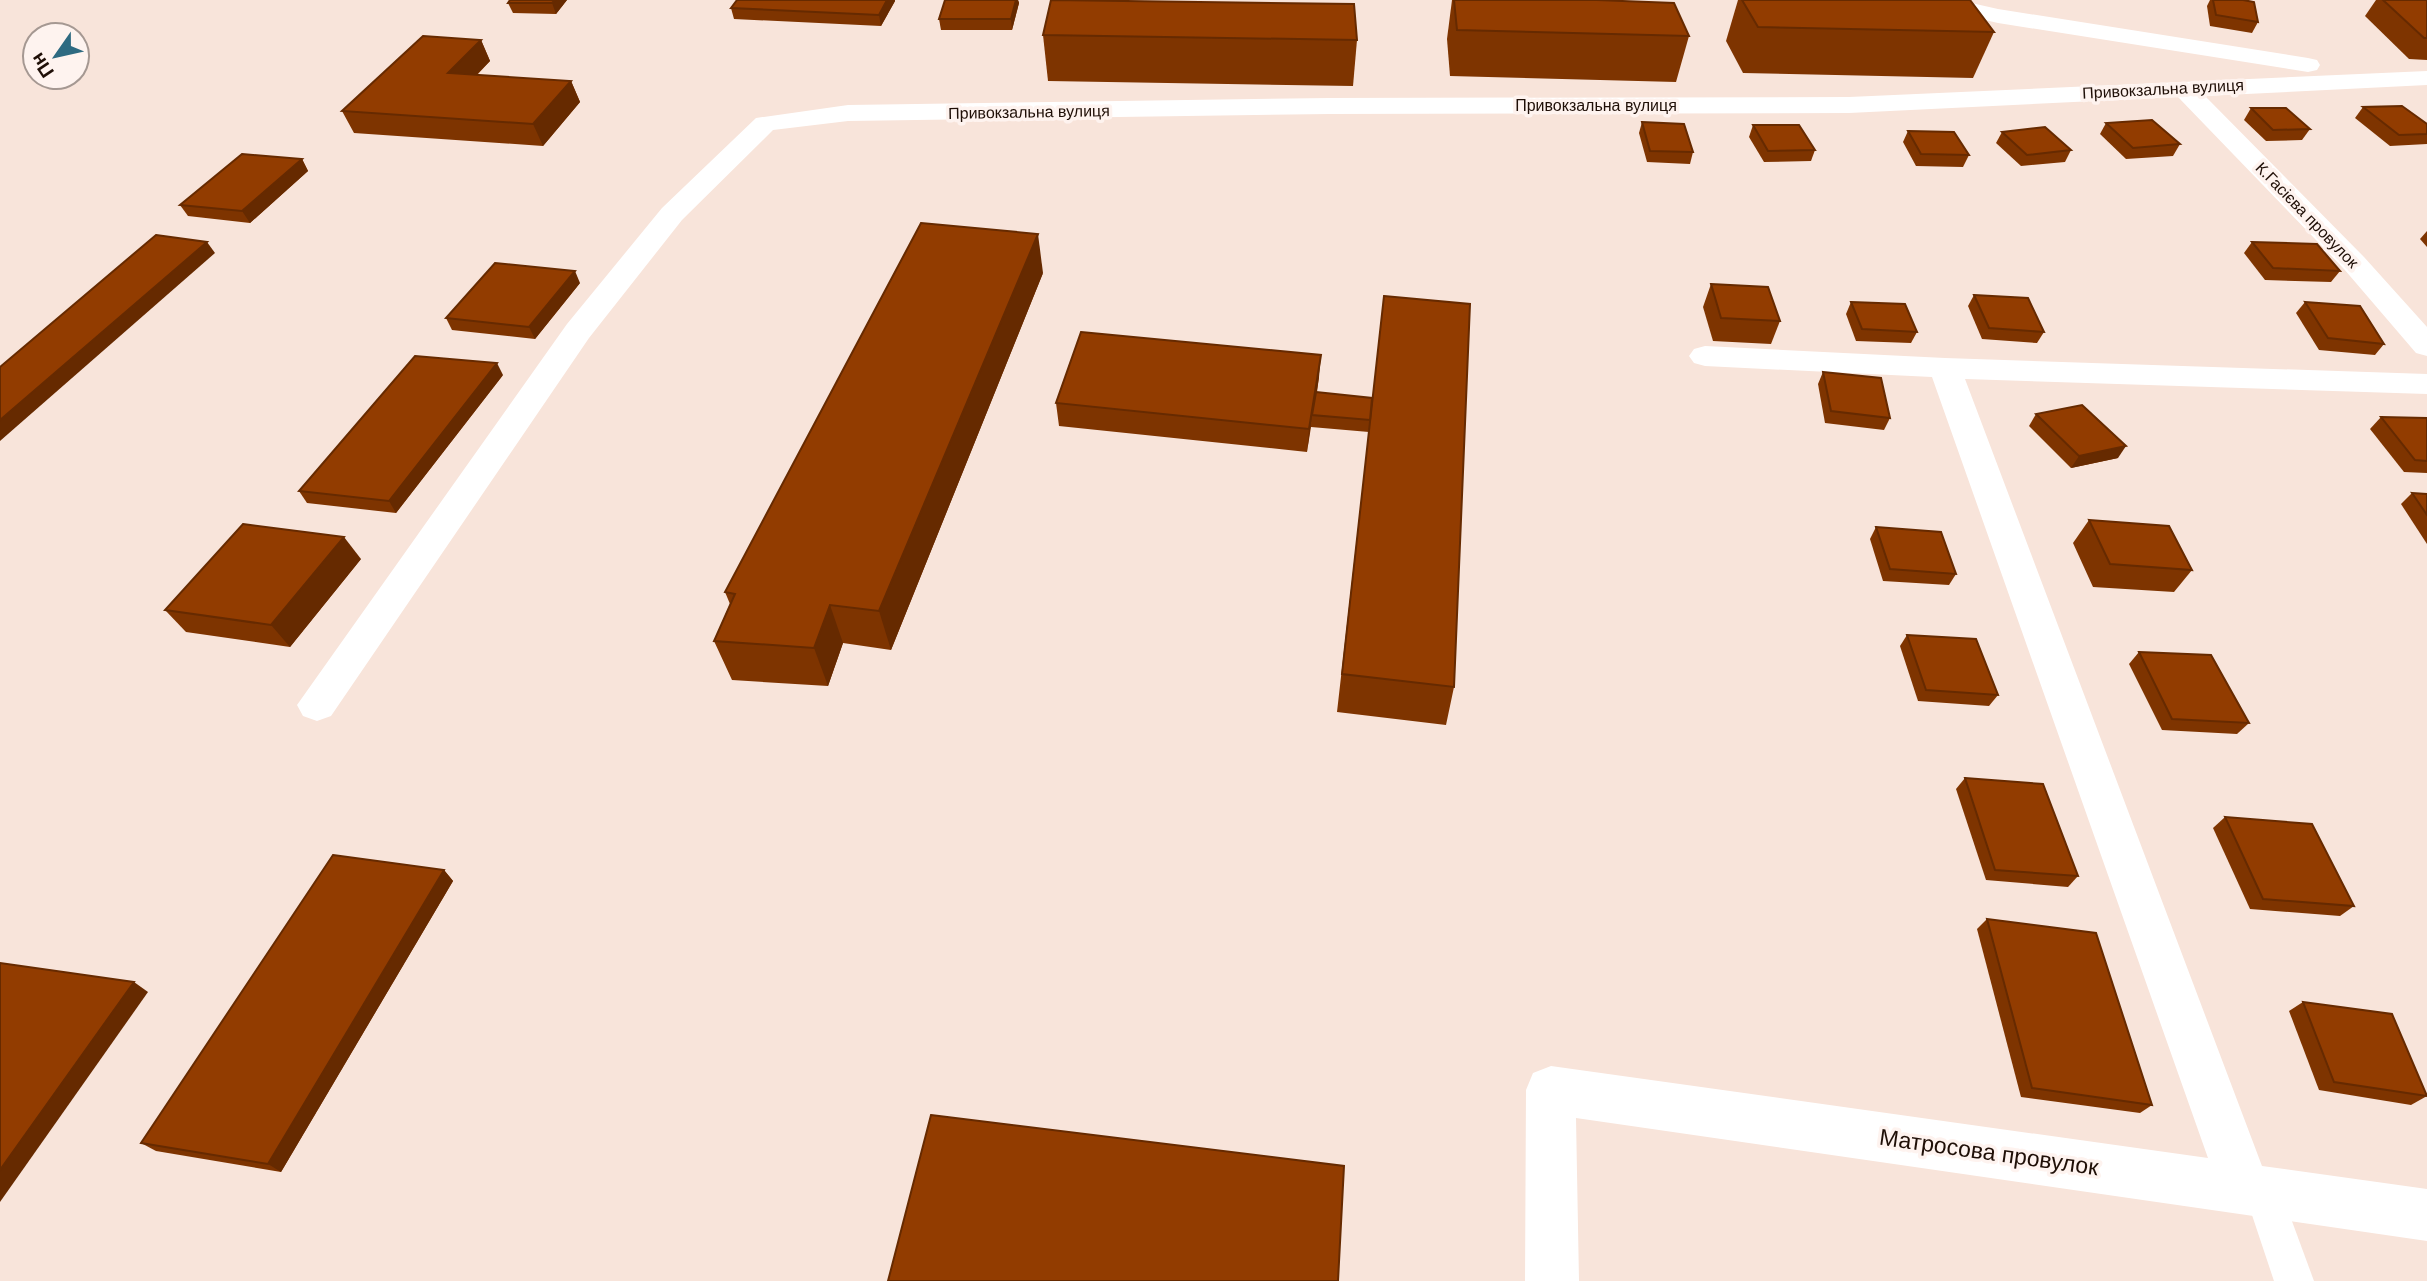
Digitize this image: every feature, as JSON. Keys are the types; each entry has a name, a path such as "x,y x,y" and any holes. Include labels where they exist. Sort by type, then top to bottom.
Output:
{"street":[{"path":"1928,0 1998,16 2275,61 2423,79"},
{"name":"Привокзальна вулиця","path":"317,705 578,331 672,214 765,123 848,113 1329,106 1849,105 2423,79"},
{"name":"К.Гасієва провулок","path":"2183,88 2354,263 2427,346"},
{"path":"1705,356 1944,368 2427,384"},
{"path":"1944,368 2254,1190"},
{"name":"Матросова провулок","path":"1552,1281 1551,1090 2427,1215"}],"lane":[{"path":"2254,1190 2294,1281"}],"building":[{"path":"510,0 555,0 552,3 508,3"},
{"path":"737,0 887,0 879,15 731,8"},
{"path":"945,0 1016,0 1011,19 939,19"},
{"path":"1051,0 1354,4 1357,40 1043,35"},
{"path":"1454,0 1674,3 1689,36 1457,30"},
{"path":"1742,0 1970,0 1994,32 1758,27"},
{"path":"2213,0 2254,2 2258,22 2216,15"},
{"path":"2383,0 2427,0 2427,38 2424,38"},
{"path":"423,36 481,40 448,73 571,81 533,124 342,111"},
{"path":"2402,106 2427,124 2427,134 2399,135 2363,107"},
{"path":"2251,108 2286,108 2310,129 2273,130"},
{"path":"2152,120 2180,144 2133,148 2106,123"},
{"path":"1642,122 1684,124 1693,152 1650,151"},
{"path":"1753,125 1799,125 1815,150 1768,151"},
{"path":"2045,127 2071,150 2027,155 2002,132"},
{"path":"1908,131 1954,132 1969,155 1921,154"},
{"path":"242,154 302,159 242,211 180,205"},
{"path":"921,223 1038,234 879,611 830,605 814,648 714,641 735,594 725,592"},
{"path":"156,235 207,242 0,420 0,367"},
{"path":"2252,242 2317,244 2340,271 2273,268"},
{"path":"495,263 575,271 529,327 446,318"},
{"path":"1711,284 1768,287 1780,321 1721,318"},
{"path":"1974,295 2028,298 2044,332 1989,328"},
{"path":"1384,296 1470,304 1454,687 1342,674"},
{"path":"1851,302 1905,304 1917,332 1862,329"},
{"path":"2305,302 2360,306 2384,344 2328,338"},
{"path":"1081,332 1321,355 1309,429 1056,403"},
{"path":"415,356 497,363 389,501 299,491"},
{"path":"1823,372 1881,378 1890,418 1831,411"},
{"path":"1316,392 1372,398 1370,420 1312,415"},
{"path":"2082,405 2126,446 2079,456 2036,414"},
{"path":"2381,417 2427,418 2427,461 2415,460"},
{"path":"2412,493 2427,494 2427,515"},
{"path":"2089,520 2169,526 2192,570 2110,564"},
{"path":"243,524 344,537 271,625 165,610"},
{"path":"1876,527 1941,532 1956,574 1890,569"},
{"path":"1907,635 1976,639 1998,695 1926,690"},
{"path":"2139,652 2211,655 2249,723 2172,719"},
{"path":"1965,778 2043,784 2078,876 1995,870"},
{"path":"2225,817 2312,824 2354,906 2263,899"},
{"path":"333,855 444,870 268,1164 141,1143"},
{"path":"1987,919 2096,933 2152,1105 2032,1088"},
{"path":"0,963 134,982 0,1170"},
{"path":"2303,1002 2392,1014 2427,1096 2334,1082"},
{"path":"931,1115 1344,1166 1338,1281 888,1281"}]}
